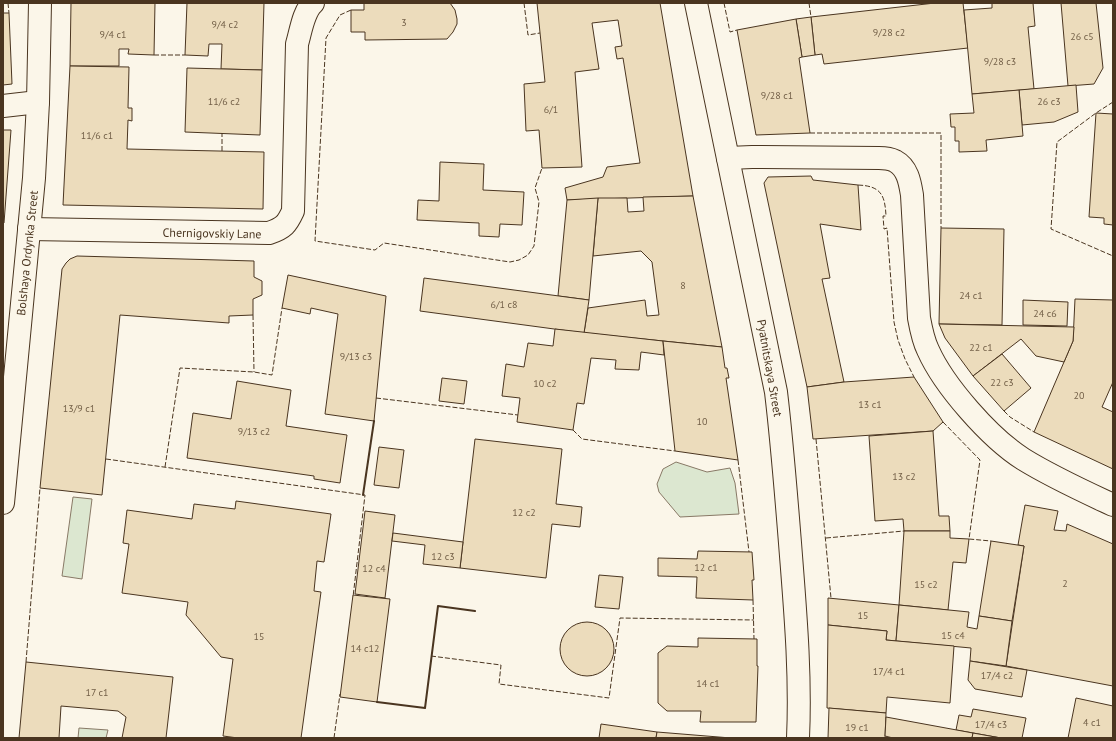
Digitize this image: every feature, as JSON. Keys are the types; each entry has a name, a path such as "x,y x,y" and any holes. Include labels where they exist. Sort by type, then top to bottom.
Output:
{"street":[{"name":"Bolshaya Ordynka Street","path":"3,503 34,178 38,102 40,3"},
{"name":"Chernigovskiy Lane","path":"29,229 269,233 280,230 288,222 293,211 297,44 305,17 313,3"},
{"name":"Pyatnitskaya Street","path":"696,3 776,392 795,613 798,738"},
{"path":"3,106 38,102"},
{"path":"728,158 879,158 894,160 904,168 909,179 912,195 919,318 922,335 926,346 940,372 970,412 1006,446 1023,459 1113,505"}],"green space":[{"path":"676,462 707,472 730,468 735,483 739,514 680,517 659,492 657,484 663,469"},
{"path":"73,497 92,499 82,579 62,576"},
{"path":"79,728 108,730 106,738 78,738"}],"building":[{"path":"71,3 155,3 154,55 128,54 129,49 119,49 119,66 70,66"},
{"path":"187,3 264,3 262,70 221,69 222,44 209,44 208,56 185,55"},
{"path":"364,3 450,3 455,10 457,24 447,39 365,40 365,32 351,32 351,10 364,10"},
{"path":"537,3 660,3 693,196 567,200 565,188 603,177 607,167 640,163 623,58 617,59 615,47 622,46 618,20 592,23 599,69 575,72 582,167 542,168 539,130 526,131 524,84 545,82"},
{"path":"935,3 963,3 968,48 824,64 822,54 815,55 811,17"},
{"path":"992,3 1033,3 1035,26 1028,27 1034,89 972,94 964,10 992,8"},
{"path":"1061,3 1096,3 1103,68 1094,84 1068,86"},
{"path":"3,13 9,13 12,84 3,85"},
{"path":"811,17 815,55 802,57 796,19"},
{"path":"796,19 802,57 799,58 810,133 756,135 737,30"},
{"path":"70,66 129,67 128,108 132,108 132,121 128,120 127,149 264,152 263,209 63,205"},
{"path":"187,68 262,70 260,135 185,132"},
{"path":"1076,85 1078,112 1054,122 1022,125 1019,90"},
{"path":"1019,90 1023,136 986,140 987,151 959,152 959,141 955,141 955,127 951,127 950,114 974,113 972,94"},
{"path":"1096,113 1113,114 1113,225 1104,224 1104,218 1089,217"},
{"path":"3,130 11,130 4,223 3,223"},
{"path":"440,162 484,164 483,190 524,192 522,225 500,224 499,237 479,236 479,223 417,220 418,200 439,201"},
{"path":"811,176 813,180 858,185 861,230 820,224 830,278 822,279 844,382 807,387 764,183 768,177"},
{"path":"693,196 722,347 584,333 588,308 645,300 647,316 659,315 652,262 641,251 593,256 598,198 627,198 628,212 644,211 643,197"},
{"path":"598,198 589,300 558,296 567,200"},
{"path":"941,228 1004,229 1002,325 939,324"},
{"path":"77,256 254,261 254,277 262,281 262,295 253,299 253,315 229,316 229,323 120,315 102,495 40,488 62,269 70,259"},
{"path":"288,275 386,296 374,421 325,414 338,314 311,308 310,314 282,308"},
{"path":"424,278 589,300 584,333 420,311"},
{"path":"1075,299 1113,300 1113,382 1102,407 1113,412 1113,469 1034,432 1073,341"},
{"path":"1023,300 1068,302 1067,326 1023,325"},
{"path":"939,324 1074,327 1073,341 1064,362 1036,356 1021,339 973,376 945,338"},
{"path":"555,329 663,341 664,355 641,352 639,370 615,369 616,360 591,358 584,404 577,403 573,430 517,422 520,398 502,396 506,364 524,367 528,343 553,346"},
{"path":"663,341 722,347 725,368 727,368 729,378 726,378 738,460 675,451"},
{"path":"1002,354 1031,388 1004,411 973,376"},
{"path":"914,377 943,422 933,431 813,439 807,387 844,382"},
{"path":"442,378 467,381 464,404 439,401"},
{"path":"237,381 291,390 286,426 347,435 340,483 314,479 314,476 187,458 193,413 231,419"},
{"path":"933,431 939,516 949,516 950,531 904,531 903,519 875,521 869,436"},
{"path":"475,439 562,449 556,504 582,507 580,527 552,524 546,578 460,568"},
{"path":"379,447 404,450 399,488 374,485"},
{"path":"236,501 331,514 324,562 317,561 314,591 321,592 301,738 238,738 223,736 233,659 221,657 186,615 188,602 122,593 129,544 123,543 127,510 192,519 194,504 235,509"},
{"path":"1025,505 1058,511 1054,530 1066,531 1067,524 1113,544 1113,686 1006,666 1024,546 1018,545"},
{"path":"365,511 395,515 385,598 355,594"},
{"path":"904,531 950,531 950,538 969,539 966,563 953,562 948,610 899,605"},
{"path":"393,533 463,542 460,568 423,564 425,545 392,541"},
{"path":"991,541 1024,546 1012,621 979,616"},
{"path":"698,551 752,552 754,580 752,580 753,600 696,598 697,577 658,576 658,558 697,559"},
{"path":"599,575 623,577 619,609 595,607"},
{"path":"353,595 390,599 377,702 340,697"},
{"path":"828,598 899,605 896,641 886,640 887,631 828,625"},
{"path":"899,605 969,612 967,627 977,629 979,616 1012,621 1006,666 970,661 971,648 896,641"},
{"path":"587,622 597,624 606,630 612,639 614,649 612,659 606,668 597,674 587,676 577,674 568,668 562,659 560,649 562,639 568,630 577,624"},
{"path":"828,625 887,631 886,640 954,646 950,703 887,697 886,713 827,708"},
{"path":"698,638 757,639 758,666 756,722 700,722 701,711 667,711 658,703 658,653 667,646 698,647"},
{"path":"970,661 1027,670 1022,697 975,689 968,680"},
{"path":"26,662 173,677 166,738 122,738 126,717 118,711 61,706 59,738 19,738"},
{"path":"1076,698 1113,706 1113,738 1068,738"},
{"path":"829,708 886,713 885,738 828,738"},
{"path":"973,709 1026,718 1022,738 1001,738 956,730 959,715 971,717"},
{"path":"886,717 973,733 972,738 893,738 885,736"},
{"path":"601,724 657,732 656,738 599,738"},
{"path":"657,732 731,738 656,738"},
{"path":"973,733 1001,738 972,738"}],"fence":[{"path":"8,3 9,13"},
{"path":"524,3 528,35 540,33"},
{"path":"724,3 730,32 737,30"},
{"path":"809,3 811,17"},
{"path":"351,10 340,15 326,38 315,241 375,250 384,243 510,262 519,260 528,255 534,246 539,202 535,188 542,168"},
{"path":"154,55 185,55"},
{"path":"1113,102 1057,142 1051,229 1113,256"},
{"path":"222,133 222,151"},
{"path":"810,133 941,133 941,228"},
{"path":"858,185 872,187 883,197 886,216 883,216 884,229 887,228 894,322 898,340 914,377"},
{"path":"165,467 180,368 254,372 272,375 282,308"},
{"path":"253,315 254,372"},
{"path":"376,398 518,415"},
{"path":"1004,411 1010,417 1034,432"},
{"path":"943,422 980,460 969,539 991,541"},
{"path":"573,430 582,439 675,451"},
{"path":"816,439 831,598"},
{"path":"106,459 365,495 353,597"},
{"path":"738,460 749,552"},
{"path":"26,662 40,488"},
{"path":"826,538 904,531"},
{"path":"753,600 754,639"},
{"path":"431,656 501,665 499,684 609,698 620,618 754,620"},
{"path":"334,738 340,694"}],"wall":[{"path":"363,495 374,421"},
{"path":"377,702 425,708 438,606 475,611"}]}
